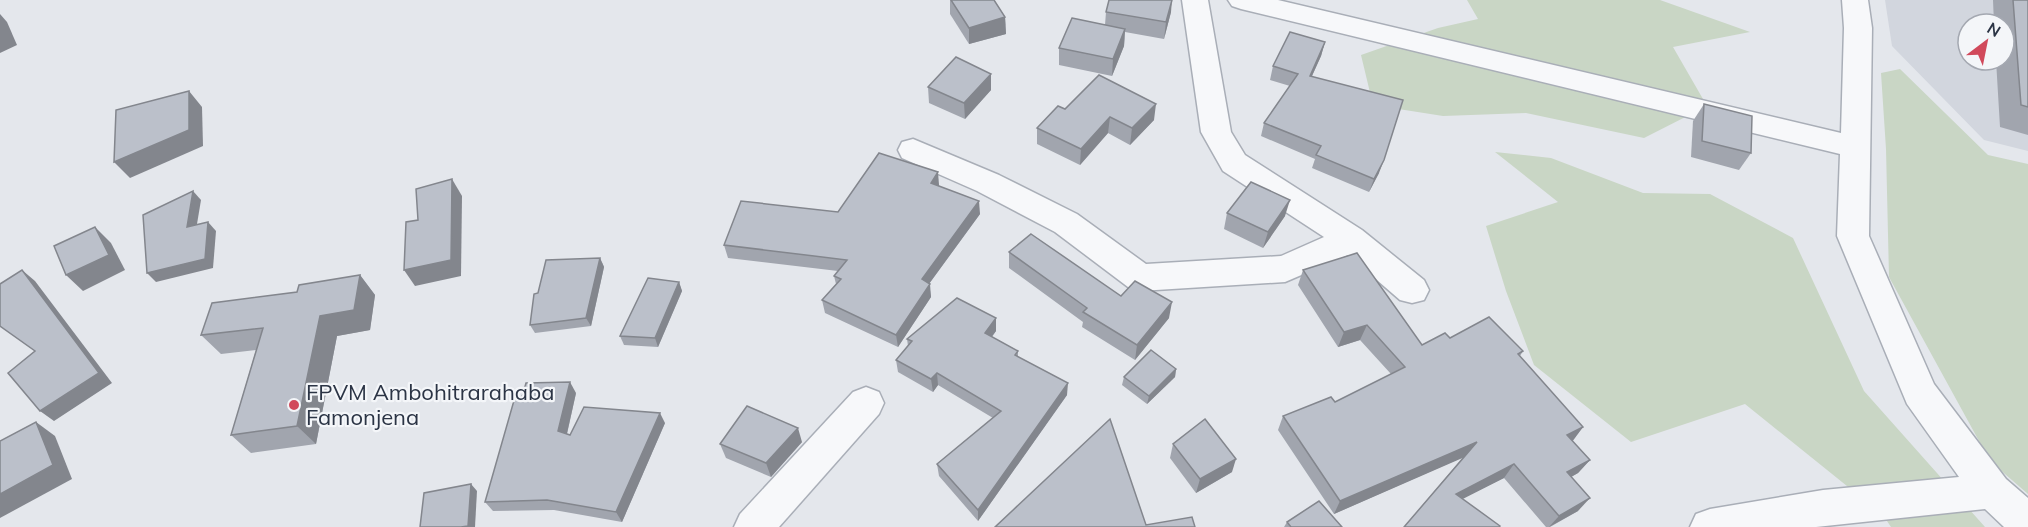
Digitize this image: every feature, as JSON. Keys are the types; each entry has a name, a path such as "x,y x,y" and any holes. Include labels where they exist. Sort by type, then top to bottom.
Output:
{"street":[{"path":"1195,0 1216,132 1234,163 1351,239 1412,290"},
{"path":"1241,0 1855,147"},
{"path":"1855,0 1858,28 1853,236 1920,393 1992,491 2028,523"},
{"path":"913,150 988,183 1066,224 1140,278 1285,269 1351,239"},
{"path":"754,527 866,403"},
{"path":"1710,527 1823,508 1992,491"}],"shaded area":[{"path":"1885,0 2028,0 2028,151 1984,140 1892,46"}],"green space":[{"path":"1467,0 1660,0 1750,32 1673,47 1707,106 1644,138 1526,113 1443,116 1373,105 1361,55 1438,28 1478,19"},
{"path":"1900,69 1988,155 2028,164 2028,494 1990,461 1889,277 1886,149 1881,73"},
{"path":"1495,152 1551,158 1643,193 1710,194 1793,238 1864,391 1985,527 1891,527 1883,515 1745,404 1631,442 1534,365 1506,291 1486,226 1558,202"}],"building":[{"path":"951,0 994,0 1005,17 969,28"},
{"path":"1109,0 1172,0 1166,22 1106,12"},
{"path":"2013,0 2028,0 2028,107 2021,105 2016,12 2014,12"},
{"path":"1072,18 1125,29 1113,59 1059,48"},
{"path":"1290,32 1325,42 1310,76 1403,100 1384,160 1374,179 1316,155 1321,146 1264,123 1298,74 1273,66"},
{"path":"956,57 991,74 964,103 928,87"},
{"path":"1099,75 1156,104 1132,128 1110,117 1081,149 1037,128 1058,106 1065,109"},
{"path":"189,91 189,130 114,162 116,110"},
{"path":"1704,104 1752,116 1751,153 1702,141"},
{"path":"879,153 938,172 931,183 979,201 922,279 930,284 896,335 822,300 841,279 834,276 847,260 724,245 741,201 838,212"},
{"path":"452,179 451,260 404,270 406,222 418,220 416,189"},
{"path":"1251,182 1290,200 1268,232 1227,213"},
{"path":"193,191 187,227 208,222 205,259 147,273 143,215"},
{"path":"95,227 109,255 66,275 54,246"},
{"path":"1031,234 1121,296 1135,281 1172,302 1137,345 1083,312 1087,308 1009,252"},
{"path":"1357,253 1422,345 1445,333 1450,338 1489,317 1523,351 1518,354 1583,427 1567,435 1590,460 1567,472 1590,498 1559,516 1514,464 1456,494 1499,527 1404,527 1477,442 1340,501 1283,416 1331,397 1335,402 1405,367 1367,325 1344,332 1303,270"},
{"path":"600,258 586,318 530,325 534,294 538,293 546,260"},
{"path":"22,270 99,373 40,411 8,373 35,351 0,326 0,284"},
{"path":"360,275 354,310 320,316 297,426 231,435 263,328 201,335 212,303 297,292 299,285"},
{"path":"648,278 679,282 655,338 620,336"},
{"path":"957,298 996,318 985,333 1018,351 1015,355 1068,383 978,510 937,464 1001,411 937,373 931,379 896,360 912,341 907,339"},
{"path":"1151,350 1176,369 1149,396 1124,377"},
{"path":"570,382 558,431 570,435 584,407 660,413 616,512 547,500 485,502 515,397 522,397 526,383"},
{"path":"747,406 798,428 766,463 720,444"},
{"path":"1110,419 1146,525 1192,517 1195,527 995,527"},
{"path":"1205,419 1236,459 1200,479 1173,444"},
{"path":"36,422 53,465 0,494 0,441"},
{"path":"471,484 468,526 420,527 424,493"},
{"path":"1319,501 1342,527 1291,527 1287,522"}],"place":[{"name":"FPVM Ambohitrarahaba Famonjena","path":"294,405"}]}
